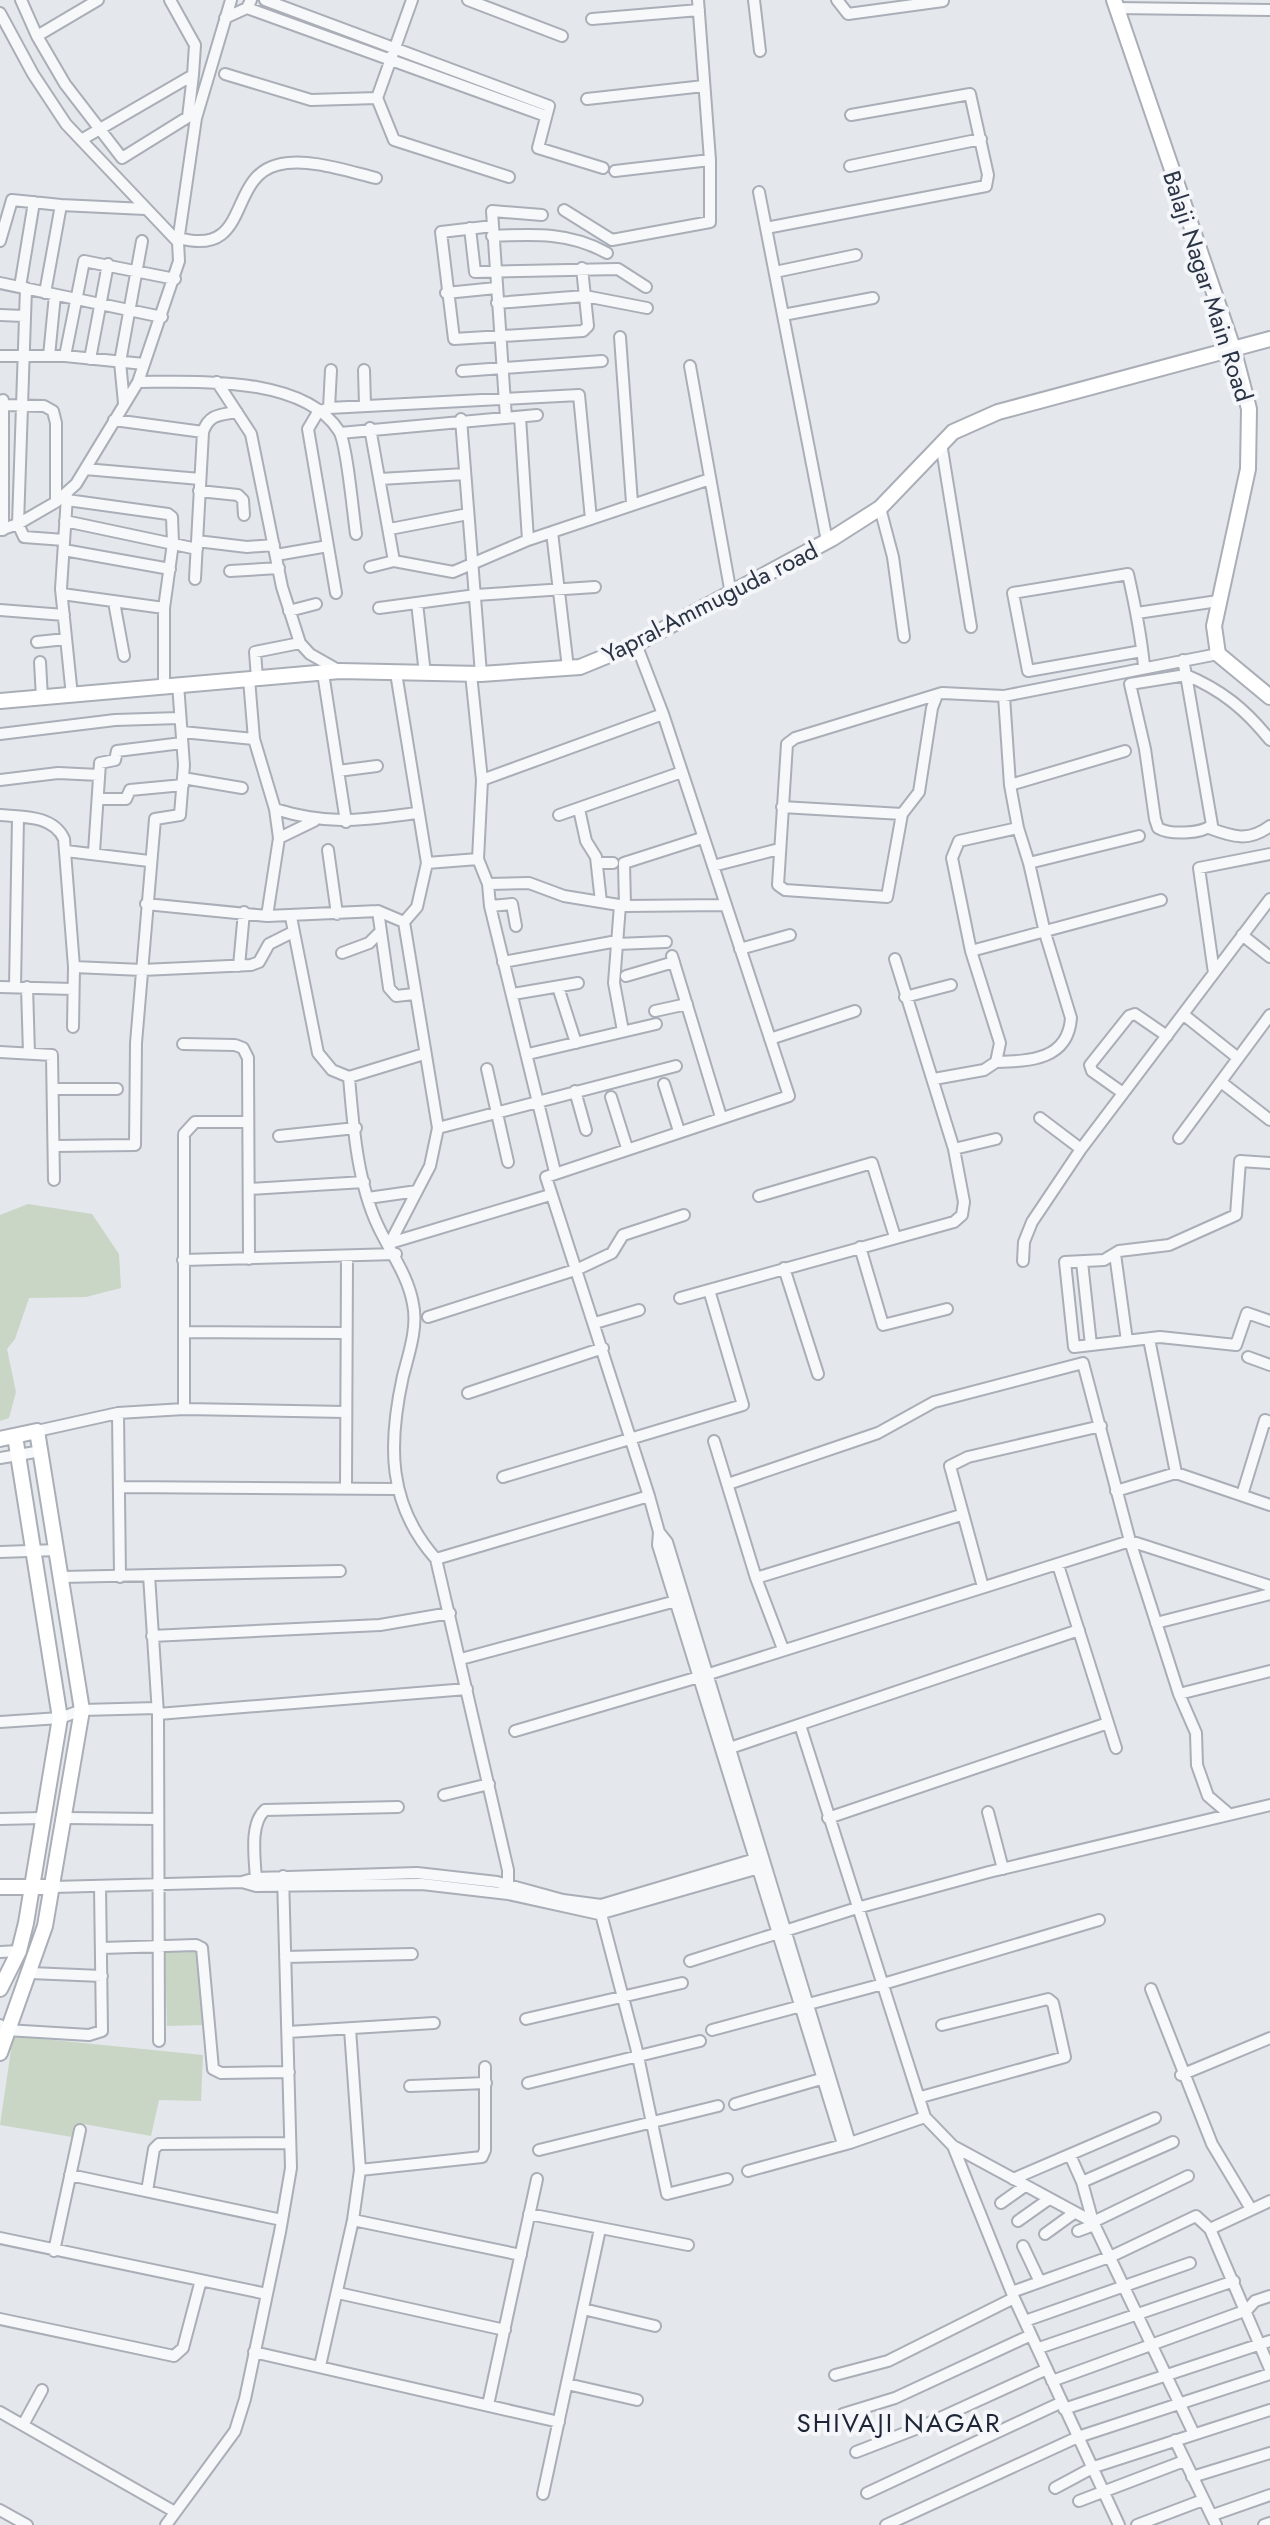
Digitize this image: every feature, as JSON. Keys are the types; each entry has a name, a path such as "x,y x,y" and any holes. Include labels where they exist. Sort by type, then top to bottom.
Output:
{"street":[{"path":"21,0 37,36 65,84 122,158 188,117 195,45 170,0"},
{"path":"37,36 98,0"},
{"path":"72,696 62,594 65,521 63,499 56,423 53,411 44,406 1,402 1,530 63,499 138,382 175,279 196,118 231,0"},
{"path":"265,0 549,106 538,148 603,168"},
{"path":"412,0 377,98 394,140 509,177"},
{"path":"468,0 562,36"},
{"path":"754,0 760,51"},
{"path":"837,0 848,14 943,1"},
{"path":"225,18 249,4 546,116"},
{"path":"1114,4 1270,10"},
{"name":"Balaji Nagar Main Road","path":"1114,4 1233,348 1249,409 1248,469 1214,626 1218,654"},
{"path":"564,210 612,240 706,226 712,216 698,5 592,19"},
{"path":"0,13 33,74 81,140 178,240 199,243 226,231 237,221 242,200 255,176 277,165 329,167 376,178"},
{"path":"225,74 311,100 377,98"},
{"path":"81,140 193,75"},
{"path":"587,99 704,86"},
{"path":"766,228 983,188 988,175 971,96 966,93 851,115"},
{"path":"850,166 981,139"},
{"path":"615,171 710,160"},
{"path":"759,192 827,541"},
{"path":"0,241 9,204 18,199 61,205 145,209"},
{"path":"34,202 23,287 18,524 24,537 170,569"},
{"path":"49,356 50,294 61,205"},
{"path":"506,418 492,211 542,215"},
{"path":"470,228 475,272 618,269 646,287"},
{"path":"582,268 588,326 583,331 454,339 441,232 470,228 545,233 585,241 607,253"},
{"path":"124,403 120,362 142,241"},
{"path":"775,272 856,255"},
{"path":"65,356 84,261 175,279"},
{"path":"90,359 108,264"},
{"path":"0,283 162,317"},
{"path":"446,293 496,288"},
{"path":"497,303 585,296 647,308"},
{"path":"783,315 873,298"},
{"path":"0,315 24,316"},
{"path":"620,337 632,503"},
{"name":"Yapral-Ammuguda road","path":"0,701 340,671 476,674 568,668 636,644 827,541 880,508 953,432 998,412 1270,339"},
{"path":"0,356 65,356 144,364"},
{"path":"462,371 602,361"},
{"path":"690,366 731,594"},
{"path":"329,408 331,370"},
{"path":"364,370 365,405"},
{"path":"138,382 217,382 276,390 318,412 340,433 356,534"},
{"path":"217,382 251,434 289,611 300,643 310,654 340,671"},
{"path":"336,593 308,429 318,412 329,408 579,395 591,519"},
{"path":"195,579 203,432 207,421 213,416 237,412"},
{"path":"340,433 461,419 537,415"},
{"path":"520,417 528,540"},
{"path":"461,419 476,595 476,674 482,780 478,859 488,884 503,962 555,1172"},
{"path":"114,420 203,432"},
{"path":"370,428 394,561"},
{"path":"941,443 971,627"},
{"path":"85,469 200,485 238,495 243,500 244,515"},
{"path":"380,479 465,474"},
{"path":"370,567 394,561 440,572 473,564 528,540 710,479"},
{"path":"55,1146 135,1145 136,1043 149,861 155,819 180,815 183,782 182,738 171,684 164,608 174,523 168,514 63,499"},
{"path":"880,508 893,557 904,637"},
{"path":"390,529 468,514"},
{"path":"65,521 173,543 275,550 328,546"},
{"path":"552,532 568,668"},
{"path":"230,571 279,568"},
{"path":"1142,651 1028,671 1013,593 1128,574 1137,613 1144,666"},
{"path":"379,608 476,595 595,587"},
{"path":"62,594 164,608"},
{"path":"1137,613 1218,601"},
{"path":"114,602 124,656"},
{"path":"417,603 425,674"},
{"path":"289,611 316,604"},
{"path":"0,610 64,615"},
{"path":"37,642 66,639"},
{"path":"267,916 279,838 275,809 254,739 255,652 300,643"},
{"path":"636,644 663,714 789,1096 546,1177 649,1496 659,1532 658,1545 676,1601 730,1748 759,1863"},
{"path":"937,695 932,708 919,792 902,814 887,897 785,890 778,885 787,744 937,695 1004,696 1144,666 1218,654 1270,697"},
{"path":"1183,660 1212,820 1209,828"},
{"path":"40,662 42,698"},
{"path":"323,673 346,822"},
{"path":"390,1243 430,1166 438,1128 404,922 417,907 427,863 396,673"},
{"path":"1270,740 1248,712 1213,686 1186,675 1130,684 1158,828 1164,831 1209,828 1236,838 1258,835 1270,826"},
{"path":"934,1079 984,1070 996,1062 1027,1061 1054,1053 1070,1030 1071,1018 1018,828 1010,785 1004,696"},
{"path":"482,780 663,714"},
{"path":"0,734 115,720 179,718"},
{"path":"94,852 100,763 115,760 117,751 182,738 254,739"},
{"path":"1010,785 1125,751"},
{"path":"338,771 377,766"},
{"path":"559,815 682,772"},
{"path":"0,780 58,773 99,775"},
{"path":"98,799 126,799 130,790 183,782 242,788"},
{"path":"782,807 902,814"},
{"path":"275,809 314,821 346,822 417,813"},
{"path":"579,809 597,863 601,902"},
{"path":"0,815 47,821 58,827 66,851 74,967 73,1027"},
{"path":"15,987 18,817"},
{"path":"279,838 314,821"},
{"path":"996,1062 1000,1043 971,951 952,858 953,848 959,841 1018,828"},
{"path":"1029,863 1139,836"},
{"path":"623,1031 614,983 623,905 624,863 702,838"},
{"path":"713,866 779,849"},
{"path":"328,850 337,914"},
{"path":"66,851 149,861"},
{"path":"1214,973 1199,868 1270,854"},
{"path":"427,863 478,859"},
{"path":"597,863 613,863"},
{"path":"488,884 529,883 564,896 623,905 725,905"},
{"path":"1023,1261 1024,1242 1032,1222 1081,1149 1270,899"},
{"path":"971,951 1161,900"},
{"path":"146,904 291,917 378,911 404,922"},
{"path":"490,906 512,904 516,926"},
{"path":"378,911 392,994 414,994"},
{"path":"239,966 244,912"},
{"path":"291,917 318,1053 332,1070 349,1077 424,1054"},
{"path":"342,953 369,943 381,931"},
{"path":"74,967 142,970 239,966 259,962 269,944 293,932"},
{"path":"740,949 790,935"},
{"path":"1242,935 1270,957"},
{"path":"503,962 617,943 666,942"},
{"path":"626,976 673,959 721,1117"},
{"path":"680,1298 954,1222 962,1215 964,1202 954,1149 895,959"},
{"path":"513,994 578,983"},
{"path":"905,997 951,985"},
{"path":"0,987 73,989"},
{"path":"27,987 29,1053"},
{"path":"558,987 576,1043"},
{"path":"655,1011 687,1004"},
{"path":"770,1039 855,1011"},
{"path":"1123,1093 1092,1071 1090,1065 1129,1016 1135,1014 1167,1036"},
{"path":"1184,1015 1238,1058"},
{"path":"1179,1138 1270,1015"},
{"path":"528,1054 656,1024"},
{"path":"183,1044 235,1045 243,1048 248,1058 249,1259"},
{"path":"0,1052 52,1055 55,1089 54,1180"},
{"path":"438,1128 676,1066"},
{"path":"487,1069 508,1162"},
{"path":"349,1077 368,1198 379,1228 396,1254 413,1302 415,1319 395,1419 396,1489 416,1536 436,1559 489,1784 508,1890"},
{"path":"1221,1082 1270,1120"},
{"path":"664,1084 679,1131"},
{"path":"55,1089 117,1089"},
{"path":"575,1091 586,1130"},
{"path":"611,1097 627,1148"},
{"path":"1040,1118 1081,1149"},
{"path":"184,1409 184,1134 187,1127 195,1122 248,1122"},
{"path":"279,1136 356,1128"},
{"path":"954,1149 996,1139"},
{"path":"1270,1163 1240,1161 1236,1215 1169,1245 1115,1254 1104,1260 1065,1262 1074,1347 1149,1339 1236,1345 1247,1313 1270,1321"},
{"path":"759,1196 872,1163 895,1237"},
{"path":"249,1189 364,1182"},
{"path":"368,1198 417,1191"},
{"path":"390,1243 550,1195"},
{"path":"428,1317 578,1269 612,1253 623,1235 684,1215"},
{"path":"860,1247 883,1325 947,1309"},
{"path":"183,1260 347,1258 396,1254"},
{"path":"1115,1254 1127,1341"},
{"path":"346,1487 347,1258"},
{"path":"1082,1262 1091,1345"},
{"path":"784,1268 818,1374"},
{"path":"503,1477 743,1405 709,1290"},
{"path":"595,1323 639,1310"},
{"path":"184,1332 346,1333"},
{"path":"1149,1339 1176,1473"},
{"path":"468,1393 603,1348"},
{"path":"1248,1357 1270,1365"},
{"path":"728,1484 878,1433 934,1402 1083,1363 1130,1541 1179,1694 1196,1733 1197,1765 1208,1796 1229,1814"},
{"path":"0,1989 19,1951 60,1718 19,1455 8,1437 118,1413 184,1409 345,1412"},
{"path":"118,1413 120,1577"},
{"path":"1242,1495 1265,1420 1270,1422"},
{"path":"983,1587 949,1472 953,1462 1101,1426"},
{"path":"0,2053 3,2028 40,1949 66,1818 82,1710 37,1431"},
{"path":"714,1441 756,1578 783,1649"},
{"path":"0,1458 41,1451"},
{"path":"1116,1491 1176,1473 1270,1505"},
{"path":"119,1487 396,1489"},
{"path":"436,1559 649,1496"},
{"path":"756,1578 961,1515"},
{"path":"659,1532 667,1542 759,1863 846,2144"},
{"path":"515,1731 704,1676 1130,1541 1270,1586"},
{"path":"0,1552 58,1550"},
{"path":"1058,1565 1116,1748"},
{"path":"62,1577 340,1571"},
{"path":"149,1575 158,1711 159,2041"},
{"path":"1156,1623 1270,1594"},
{"path":"461,1659 676,1601"},
{"path":"152,1636 380,1625 450,1613"},
{"path":"730,1748 1079,1630"},
{"path":"1179,1694 1270,1671"},
{"path":"0,1722 60,1718 82,1710 158,1711 467,1689"},
{"path":"828,1818 1108,1723"},
{"path":"800,1725 925,2117 953,2146 1094,2224"},
{"path":"444,1795 489,1784"},
{"path":"690,1961 857,1908 1003,1869 1270,1805"},
{"path":"256,1882 257,1820 265,1810 398,1807"},
{"path":"988,1812 1003,1869"},
{"path":"0,1819 41,1818"},
{"path":"66,1818 157,1819"},
{"path":"0,1887 283,1881 408,1883 508,1890 600,1909 617,1907 759,1863"},
{"path":"166,2525 235,2431 245,2399 282,2220 291,2168 283,1881"},
{"path":"3,2028 99,2034 103,2027 100,1886"},
{"path":"600,1909 637,2054 667,2194 727,2179"},
{"path":"712,2030 883,1984 1099,1920"},
{"path":"102,1948 158,1945 196,1945 202,1948 213,2069 221,2073 289,2072"},
{"path":"0,1952 19,1951"},
{"path":"285,1957 412,1954"},
{"path":"30,1973 102,1976"},
{"path":"526,2019 682,1983"},
{"path":"1151,1989 1181,2075 1212,2144 1251,2209"},
{"path":"921,2097 1062,2060 1066,2054 1053,2003 1048,1999 942,2025"},
{"path":"288,2032 434,2023"},
{"path":"320,2366 353,2220 360,2170 350,2029"},
{"path":"1181,2075 1270,2038"},
{"path":"528,2083 700,2041"},
{"path":"360,2170 482,2157 485,2150 485,2067"},
{"path":"735,2104 826,2078"},
{"path":"410,2086 486,2083"},
{"path":"539,2150 718,2106"},
{"path":"748,2171 846,2144 925,2117"},
{"path":"1013,2179 1155,2118"},
{"path":"54,2251 80,2130"},
{"path":"1082,2182 1173,2142"},
{"path":"147,2191 154,2149 159,2144 290,2143"},
{"path":"953,2146 1013,2295 1119,2525"},
{"path":"1070,2155 1082,2182 1094,2224 1112,2256 1164,2376 1194,2434"},
{"path":"70,2175 282,2220"},
{"path":"1078,2231 1188,2176"},
{"path":"488,2405 537,2179"},
{"path":"1001,2203 1025,2186"},
{"path":"1018,2221 1049,2199"},
{"path":"1210,2229 1270,2201"},
{"path":"1045,2234 1074,2213"},
{"path":"529,2214 688,2245"},
{"path":"835,2375 888,2361 1040,2282 1112,2256 1188,2217 1203,2218 1210,2229 1247,2310 1270,2371 1078,2437 886,2525"},
{"path":"353,2220 521,2255"},
{"path":"543,2494 600,2229"},
{"path":"0,2238 267,2294"},
{"path":"1023,2246 1040,2282"},
{"path":"1025,2321 1190,2263"},
{"path":"0,2319 174,2356 183,2348 201,2280"},
{"path":"1039,2348 1234,2281"},
{"path":"338,2293 505,2330"},
{"path":"1052,2381 1247,2310 1255,2301 1270,2296"},
{"path":"583,2309 655,2326"},
{"path":"843,2414 895,2398 1031,2335"},
{"path":"867,2493 1062,2406 1270,2341"},
{"path":"254,2352 559,2422"},
{"path":"856,2452 918,2428 1047,2369"},
{"path":"567,2384 637,2400"},
{"path":"23,2425 42,2390"},
{"path":"1055,2488 1094,2467 1270,2410"},
{"path":"0,2412 175,2512"},
{"path":"1175,2440 1214,2520 1270,2495"},
{"path":"1192,2477 1270,2453"},
{"path":"1079,2501 1184,2461"},
{"path":"1137,2525 1203,2500"},
{"path":"0,2510 27,2525"},
{"path":"1264,2525 1270,2523"}],"green space":[{"path":"28,1204 92,1214 119,1254 121,1288 86,1297 29,1298 15,1339 7,1349 16,1392 9,1418 0,1421 0,1215"},
{"path":"201,1948 204,2025 167,2026 165,1949"},
{"path":"13,2036 203,2055 201,2101 159,2100 151,2136 78,2123 72,2137 0,2125"}],"district":[{"name":"SHIVAJI NAGAR","path":"899,2423"}]}
